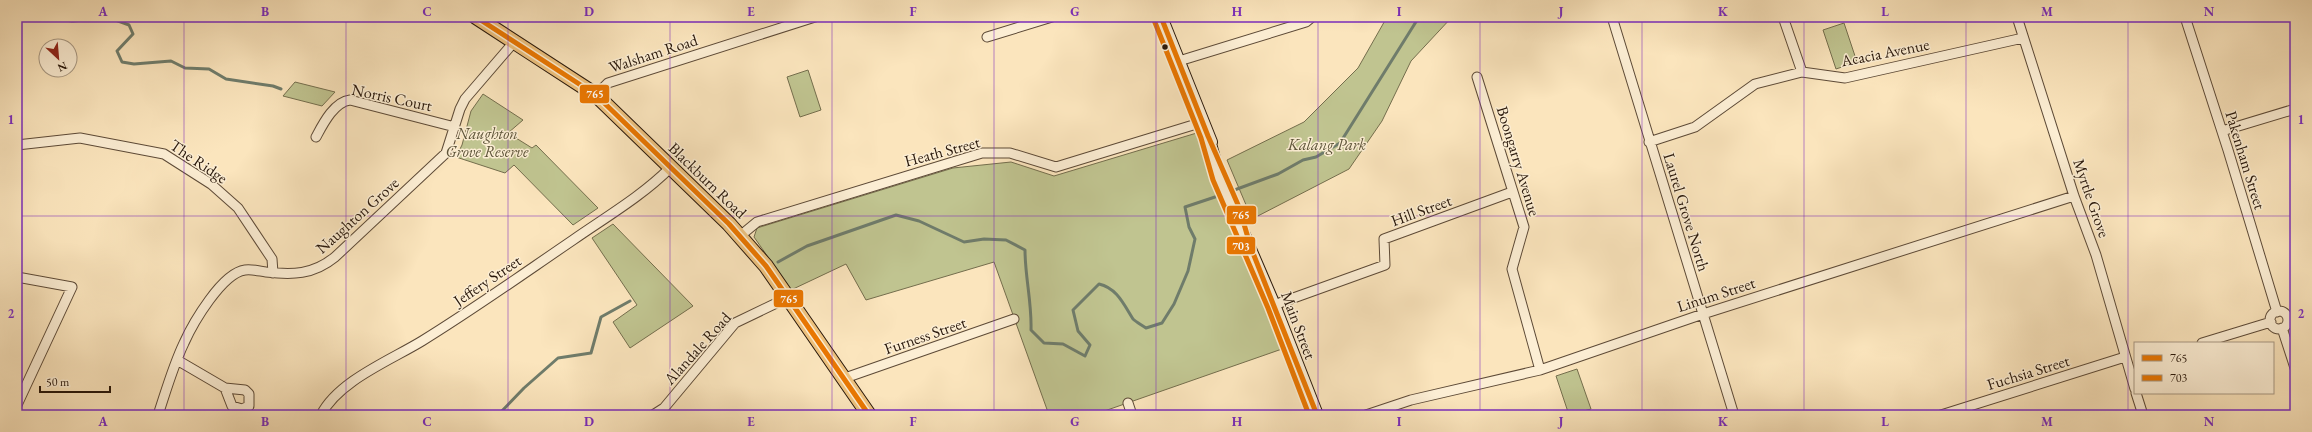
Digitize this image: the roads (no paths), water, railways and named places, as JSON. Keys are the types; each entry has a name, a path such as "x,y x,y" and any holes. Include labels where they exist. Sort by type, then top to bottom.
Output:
{"main road":[{"name":"Blackburn Road","path":"476,17 596,95 740,236 789,297 869,415"}],"street":[{"name":"Walsham Road","path":"596,95 608,83 815,17"},
{"path":"987,37 1052,17"},
{"name":"Main Street","path":"1161,17 1317,415"},
{"path":"1179,61 1306,22 1312,17"},
{"name":"Laurel Grove North","path":"1612,17 1649,142 1734,415"},
{"path":"1783,17 1802,72"},
{"name":"Myrtle Grove","path":"2017,17 2074,196 2096,255 2129,362 2134,384"},
{"name":"Pakenham Street","path":"2185,17 2222,131 2277,312"},
{"name":"Acacia Avenue","path":"1649,142 1695,127 1755,84 1802,72 1845,78 2023,38"},
{"name":"Naughton Grove","path":"158,415 177,360 194,324 228,278 246,270 290,275 303,273 315,270 329,262 446,153 460,109 465,99 514,42"},
{"name":"Boongarry Avenue","path":"1477,77 1524,227 1512,269 1540,370"},
{"name":"Norris Court","path":"316,137 324,122 344,100 350,100 455,127"},
{"path":"2222,131 2295,109"},
{"name":"Heath Street","path":"740,236 757,222 982,153 1010,153 1056,167 1202,122"},
{"name":"The Ridge","path":"17,145 80,138 164,154 211,184 238,208 272,259 273,273"},
{"name":"Jeffery Street","path":"321,415 325,407 343,388 423,341 646,190 670,168"},
{"name":"Hill Street","path":"1274,305 1385,265 1384,239 1512,192"},
{"name":"Linum Street","path":"1366,415 1411,400 1540,370 1703,314 2074,196"},
{"path":"17,277 72,287 17,405"},
{"name":"Alandale Road","path":"653,415 664,408 735,323 789,297"},
{"path":"2277,312 2282,312 2291,317 2282,328 2275,328 2271,322 2272,314 2277,312"},
{"name":"Furness Street","path":"845,378 1014,319"},
{"path":"2205,342 2271,322"},
{"path":"2282,328 2295,368"},
{"path":"177,360 225,388"},
{"name":"Fuchsia Street","path":"1941,415 2129,362"},
{"path":"2136,394 2143,415"},
{"path":"1128,403 1132,415"}],"waterway":[{"path":"1229,192 1278,174 1303,160 1316,157 1340,143 1419,17"},
{"path":"54,18 72,21 110,18 129,25 133,34 117,51 122,62 134,64 171,61 185,68 209,69 226,79 273,86 281,89"},
{"path":"778,262 807,246 896,215 919,221 964,242 984,239 1006,240 1025,250 1031,330 1044,343 1063,344 1085,356 1090,345 1078,331 1073,310 1099,284 1111,289 1123,303 1133,319 1146,328 1162,323 1174,304 1188,271 1195,239 1189,227 1185,207 1224,194"},
{"path":"498,415 524,388 558,358 591,353 601,317 630,301"}],"park label":[{"name":"Naughton Grove Reserve","path":"487,142"},
{"name":"Kalang Park","path":"1327,144"}]}
